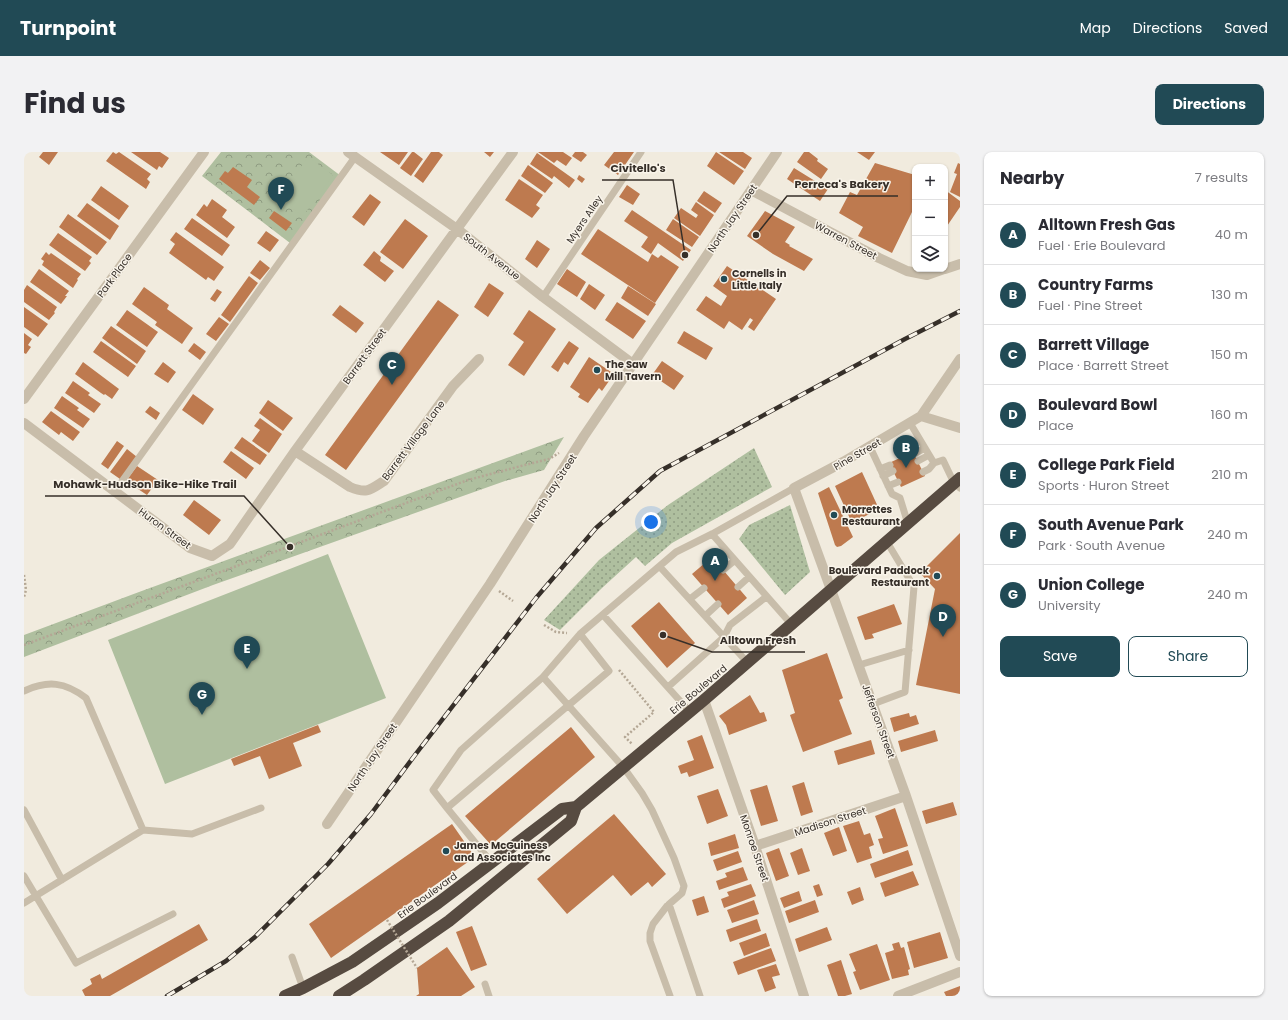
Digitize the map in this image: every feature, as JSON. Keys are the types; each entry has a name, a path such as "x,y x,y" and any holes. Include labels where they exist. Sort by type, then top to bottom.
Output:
{"highway":[{"name":"Erie Boulevard","path":"285,996 352,962 438,903 562,809 576,807 748,663 908,524 958,483"},
{"name":"Erie Boulevard","path":"341,995 449,921 571,821 576,807"}],"street":[{"name":"Park Place","path":"24,399 204,152"},
{"name":"Barrett Street","path":"212,556 230,544 294,451 513,152"},
{"name":"North Jay Street","path":"327,824 490,584 584,436 777,152"},
{"name":"South Avenue","path":"352,154 457,229 543,297 633,364"},
{"name":"Warren Street","path":"751,190 907,271 927,275 936,272"},
{"name":"Warren Street","path":"948,268 960,264"},
{"name":"Barrett Village Lane","path":"294,451 350,487 360,491 367,491 374,488 384,481 453,386 479,359"},
{"name":"Pine Street","path":"794,488 870,447 921,416 960,359"},
{"path":"921,416 960,428"},
{"name":"Huron Street","path":"24,423 190,548 212,556"},
{"name":"Jefferson Street","path":"794,488 906,796 960,956"},
{"name":"Monroe Street","path":"704,700 755,846 804,996"},
{"name":"Madison Street","path":"755,846 906,796"},
{"path":"898,996 960,972"}],"lane":[{"name":"Myers Alley","path":"543,297 641,152"},
{"path":"116,491 352,154"},
{"path":"910,423 934,463"},
{"path":"870,447 892,494 900,498 908,524"},
{"path":"925,448 916,457 930,455"},
{"path":"923,472 929,469 934,463 943,460 958,483"},
{"path":"882,472 892,468"},
{"path":"888,486 898,482"},
{"path":"491,862 433,790 461,750 543,677 580,634 676,552 712,534 794,488"},
{"path":"712,534 734,561 792,625"},
{"path":"873,704 905,692 909,650 914,587 888,542"},
{"path":"723,570 734,561"},
{"path":"660,567 748,663"},
{"path":"738,587 749,577"},
{"path":"690,600 704,588"},
{"path":"668,687 724,637 730,625 766,597"},
{"path":"705,616 718,604"},
{"path":"603,615 690,712"},
{"path":"447,808 609,671 580,634"},
{"path":"859,665 909,650"},
{"path":"543,677 624,768 642,792 674,858 684,886 682,893 669,904 653,924 650,933 650,941 670,996"},
{"path":"24,691 43,684 61,685 74,689 86,698 143,830"},
{"path":"24,903 143,830 192,834 261,808"},
{"path":"24,810 62,880"},
{"path":"24,876 76,963 173,914"},
{"path":"669,904 700,996"},
{"path":"292,957 303,988"},
{"path":"485,984 489,996"}],"path":[{"path":"24,645 468,480 549,459 561,452"},
{"path":"24,575 26,590 24,597"},
{"path":"490,584 513,601"},
{"path":"387,920 417,968"}],"green space":[{"path":"221,152 309,152 341,176 290,243 202,176"},
{"path":"308,157 333,175 303,216 278,198"},
{"path":"564,437 544,470 505,481 213,585 24,657 24,635"},
{"path":"754,448 772,487 672,543 645,566 636,557 560,630 544,620 599,560 668,505"},
{"path":"790,505 810,572 785,595 739,539 749,525"},
{"path":"328,554 386,698 165,784 108,640"}],"building":[{"path":"43,152 58,152 49,165 39,157"},
{"path":"113,152 116,154 119,152 151,174 147,179 150,182 146,189 106,161"},
{"path":"131,152 160,152 169,158 162,168 159,166 157,170"},
{"path":"380,152 408,152 399,165"},
{"path":"412,152 423,159 411,176 400,168"},
{"path":"431,152 439,152 443,155 423,183 414,176"},
{"path":"484,152 494,152 490,157"},
{"path":"538,152 563,152 572,158 566,166 557,160 554,163"},
{"path":"575,152 583,152 587,155 581,162 572,156"},
{"path":"614,152 634,152 618,175 604,165"},
{"path":"716,152 744,171 734,185 707,166"},
{"path":"719,152 743,152 752,158 745,169"},
{"path":"804,152 809,152 818,159 817,161 828,169 821,179 797,162"},
{"path":"857,152 875,152 869,160"},
{"path":"537,153 575,180 569,188 554,176 552,179 530,164"},
{"path":"875,163 912,174 912,212 892,253 858,236 863,227 839,213 850,192 857,195"},
{"path":"958,163 960,164 960,197 950,192 957,174 954,173"},
{"path":"528,165 553,183 545,193 521,176"},
{"path":"233,167 252,180 247,187 260,197 254,205 219,179 225,171 228,173"},
{"path":"794,168 828,189 820,201 787,179"},
{"path":"579,175 585,179 582,183 577,179"},
{"path":"519,179 543,195 536,205 540,208 532,218 505,200"},
{"path":"627,185 640,194 633,205 619,197"},
{"path":"101,186 129,206 119,220 91,200"},
{"path":"704,191 722,203 715,213 697,201"},
{"path":"948,192 960,201 960,207 948,225"},
{"path":"370,194 381,202 364,226 352,217"},
{"path":"212,199 227,210 222,217 235,227 227,238 196,215 204,204 207,207"},
{"path":"696,202 714,215 700,236 674,218 681,208 696,218 698,215 691,210"},
{"path":"87,203 119,226 110,240 77,216"},
{"path":"632,210 691,250 683,261 658,243 651,254 641,247 648,237 624,221"},
{"path":"274,211 292,223 286,231 269,218"},
{"path":"765,211 795,227 785,242 790,245 789,246 813,259 804,271 773,254 747,236"},
{"path":"68,214 107,242 97,255 59,227"},
{"path":"192,218 230,245 222,256 184,229"},
{"path":"405,219 428,236 403,269 380,252"},
{"path":"673,219 699,237 692,247 666,230"},
{"path":"598,229 648,262 652,254 658,258 661,255 679,267 655,303 581,254"},
{"path":"266,231 279,240 270,252 257,243"},
{"path":"176,232 224,267 214,281 208,277 206,280 169,253 175,244 170,240"},
{"path":"58,233 92,257 89,261 91,263 85,271 49,245"},
{"path":"537,240 550,249 537,268 525,259"},
{"path":"374,251 381,257 380,261 394,271 385,282 363,265"},
{"path":"46,252 49,255 51,253 81,274 73,288 42,265 44,261 41,259"},
{"path":"260,260 270,268 260,280 250,273"},
{"path":"727,266 776,299 754,331 748,327 753,320 750,318 742,330 729,321 724,329 696,310 706,296 721,306 727,296 713,286"},
{"path":"39,269 69,291 61,304 30,282"},
{"path":"567,269 586,282 577,297 557,284"},
{"path":"249,276 258,283 230,322 221,315"},
{"path":"489,283 504,293 488,317 474,307"},
{"path":"589,284 605,295 595,310 580,299"},
{"path":"27,285 57,307 54,312 55,313 49,320 24,302 24,290"},
{"path":"628,286 656,304 648,316 621,298"},
{"path":"144,287 169,305 167,309 193,328 182,344 155,325 157,322 132,304"},
{"path":"217,289 222,292 215,302 210,299"},
{"path":"438,300 459,315 346,470 325,455"},
{"path":"617,302 646,321 633,339 605,320"},
{"path":"340,305 364,323 356,333 332,315"},
{"path":"24,307 48,324 38,337 24,327"},
{"path":"127,310 158,332 147,347 116,325"},
{"path":"529,310 556,329 524,376 508,365 524,342 513,334"},
{"path":"219,317 229,324 216,341 206,334"},
{"path":"111,326 146,351 137,364 102,338"},
{"path":"684,331 713,348 706,360 677,343"},
{"path":"24,333 32,339 28,345 31,347 26,354 24,353"},
{"path":"101,341 136,366 128,377 93,352"},
{"path":"569,341 579,348 568,365 564,362 558,372 551,367"},
{"path":"194,343 206,352 200,360 188,351"},
{"path":"589,357 614,374 602,391 599,388 588,403 578,397 580,394 570,387"},
{"path":"662,361 684,376 674,390 652,375"},
{"path":"83,362 119,389 112,399 75,374"},
{"path":"163,362 176,372 168,383 154,374"},
{"path":"73,381 90,393 88,395 101,404 94,413 65,393"},
{"path":"193,394 214,409 203,425 182,410"},
{"path":"62,396 79,408 77,410 90,419 83,428 54,408"},
{"path":"268,400 293,418 283,431 259,413"},
{"path":"150,406 160,413 156,420 145,412"},
{"path":"51,411 80,432 73,441 61,432 59,435 42,422"},
{"path":"260,418 282,434 269,453 252,441 260,430 254,426"},
{"path":"242,437 267,455 260,465 234,448"},
{"path":"117,441 124,446 108,469 101,464"},
{"path":"127,449 137,457 120,479 110,472"},
{"path":"231,451 254,468 246,479 223,462"},
{"path":"913,452 925,476 901,487 889,463"},
{"path":"137,466 158,480 147,495 126,481"},
{"path":"862,472 879,509 852,523 835,486"},
{"name":"Morrettes Restaurant","path":"829,487 853,537 841,546 837,547 835,545 818,493"},
{"path":"194,500 221,520 209,535 183,515"},
{"path":"960,533 960,694 916,685 935,589 920,573"},
{"path":"712,557 747,598 728,615 692,574"},
{"path":"659,602 695,643 667,668 631,626"},
{"path":"894,604 902,624 872,634 874,638 865,640 857,617"},
{"path":"827,653 843,698 839,700 852,734 803,752 790,715 795,713 782,670"},
{"path":"750,695 760,713 764,712 767,721 729,735 726,725 719,716"},
{"path":"909,713 910,717 916,715 919,724 894,732 890,718"},
{"path":"318,725 321,732 293,743 302,766 269,779 260,756 234,766 231,759"},
{"path":"571,727 595,757 491,845 465,816"},
{"path":"935,730 938,741 901,752 898,741"},
{"path":"702,735 714,768 689,777 687,772 681,774 678,766 694,760 687,741"},
{"path":"871,740 875,754 838,765 834,751"},
{"path":"804,782 813,812 801,816 792,786"},
{"path":"767,785 778,821 761,826 750,790"},
{"path":"718,789 728,816 707,824 697,796"},
{"path":"953,802 957,815 926,824 922,811"},
{"path":"895,808 908,846 883,854 878,839 883,838 875,816"},
{"path":"614,814 666,874 652,887 648,882 631,896 613,875 567,914 537,879"},
{"path":"859,821 864,835 870,833 874,845 869,847 872,858 857,863 843,826"},
{"path":"452,824 475,857 331,958 309,924"},
{"path":"839,827 847,851 833,856 824,833"},
{"path":"735,834 739,848 711,856 708,843"},
{"path":"779,848 789,876 776,881 766,853"},
{"path":"802,848 810,871 798,875 790,853"},
{"path":"908,850 913,865 875,878 870,864"},
{"path":"738,851 742,862 717,871 713,860"},
{"path":"743,867 748,880 719,890 716,881 727,877 725,873"},
{"path":"913,871 919,885 885,897 880,883"},
{"path":"751,884 756,896 724,908 721,899 729,896 727,892"},
{"path":"819,884 823,895 817,897 813,886"},
{"path":"860,887 864,900 852,905 847,892"},
{"path":"799,891 802,901 784,908 780,898"},
{"path":"704,896 709,912 697,916 692,900"},
{"path":"754,900 759,914 732,923 727,910"},
{"path":"815,900 819,912 789,923 785,911"},
{"path":"757,919 761,931 730,942 726,930"},
{"path":"199,924 208,940 110,996 85,996 82,990 92,984 90,979 100,974 102,979"},
{"path":"472,926 487,965 471,971 456,932"},
{"path":"827,927 832,940 799,952 795,939"},
{"path":"940,932 948,958 914,968 907,942"},
{"path":"766,933 770,946 744,956 739,943"},
{"path":"899,942 901,948 904,947 910,969 908,970 909,975 892,979 885,953 894,950 892,944"},
{"path":"877,944 890,980 860,990 853,972 856,971 849,954"},
{"path":"447,947 475,987 461,996 416,996 419,994 417,968"},
{"path":"771,948 776,961 738,975 733,962"},
{"path":"841,960 852,994 845,996 838,996 827,965"},
{"path":"776,964 780,975 772,977 776,988 765,992 757,970"},
{"path":"960,986 960,996 946,996 944,992"}],"railway":[{"path":"167,996 226,961 255,937 328,864 371,814 536,598 596,528 660,471 960,311"}],"place":[{"name":"South Avenue Park","path":"281,210"},
{"name":"Perreca's Bakery","path":"756,235"},
{"name":"Civitello's","path":"685,255"},
{"name":"Cornells in Little Italy","path":"724,279"},
{"name":"The Saw Mill Tavern","path":"597,370"},
{"name":"Barrett Village","path":"392,385"},
{"name":"Country Farms","path":"906,468"},
{"name":"Morrettes Restaurant","path":"834,515"},
{"name":"Mohawk-Hudson Bike-Hike Trail","path":"290,547"},
{"name":"Boulevard Paddock Restaurant","path":"937,576"},
{"name":"Alltown Fresh Gas","path":"715,581"},
{"name":"Alltown Fresh","path":"663,635"},
{"name":"Boulevard Bowl","path":"943,637"},
{"name":"College Park Field","path":"247,669"},
{"name":"Union College","path":"202,715"},
{"name":"James McGuiness and Associates Inc","path":"446,851"}]}
